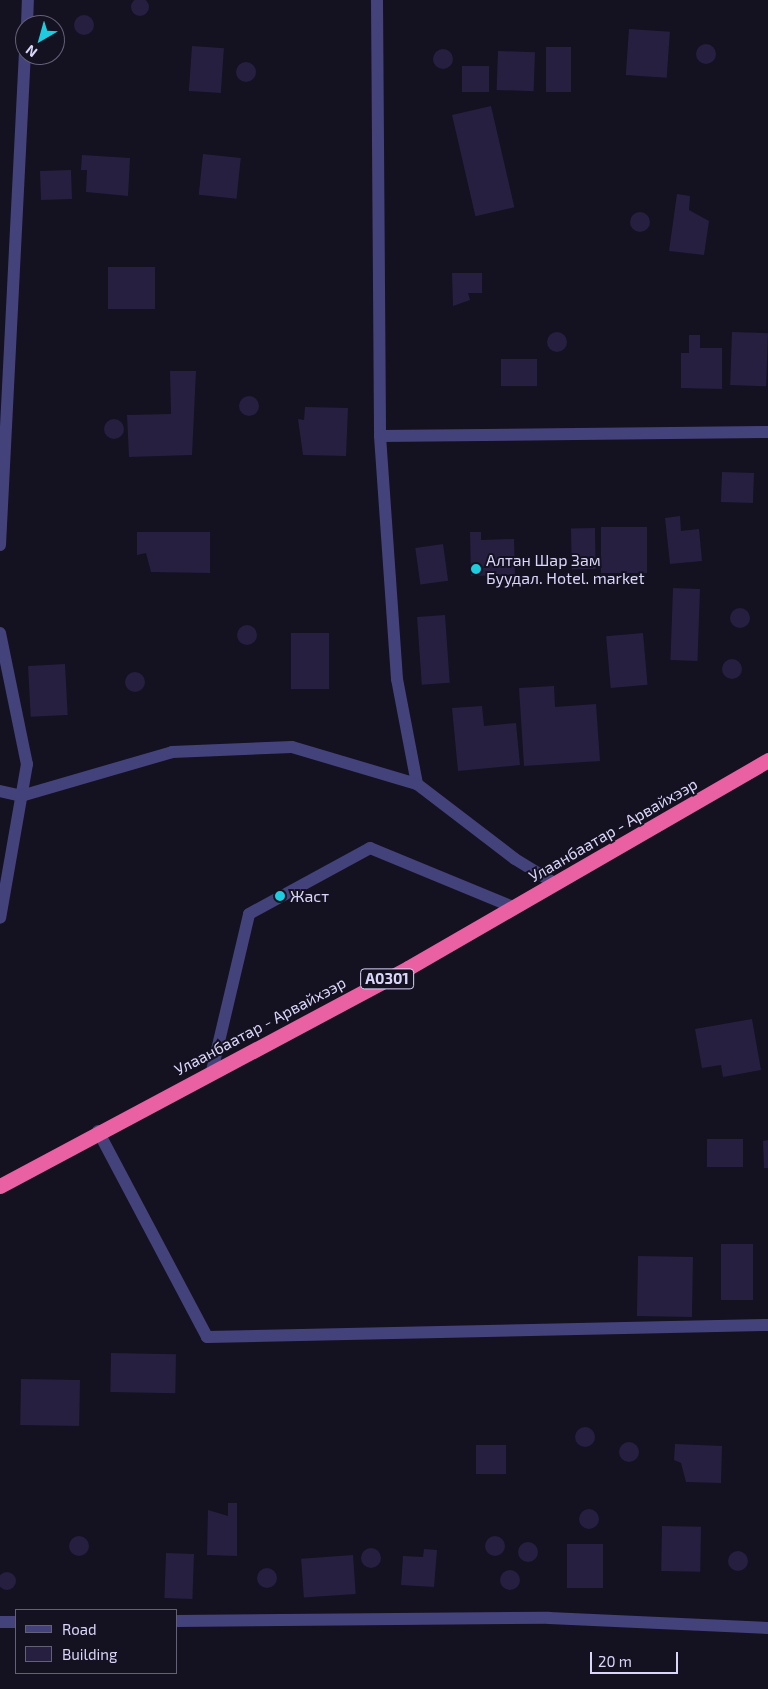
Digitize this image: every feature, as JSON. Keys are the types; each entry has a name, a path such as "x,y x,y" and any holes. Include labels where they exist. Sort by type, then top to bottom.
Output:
{"highway":[{"name":"Улаанбаатар - Арвайхээр","path":"0,1186 98,1131 556,884 768,760"}],"street":[{"path":"27,15 28,0"},
{"path":"378,0 380,436 397,679 417,784"},
{"path":"0,546 24,65"},
{"path":"380,436 768,432"},
{"path":"0,633 27,764 0,918"},
{"path":"0,791 21,796 172,752 292,747 417,784 515,859 556,884"},
{"path":"212,1071 249,914 370,848 512,907"},
{"path":"98,1131 207,1337 768,1325"},
{"path":"178,1621 549,1618 768,1628"},
{"path":"0,1622 15,1622"}],"building":[{"path":"137,-1 143,-1 149,7 146,13 140,16 134,13 131,7"},
{"path":"84,15 91,18 94,25 91,32 84,35 77,32 74,25 77,18"},
{"path":"629,29 670,32 667,78 626,75"},
{"path":"706,44 713,47 716,54 713,61 706,64 699,61 696,54 699,47"},
{"path":"192,46 224,48 221,93 189,91"},
{"path":"546,47 571,47 571,92 546,92"},
{"path":"443,49 450,52 453,59 450,66 443,69 436,66 433,59 436,52"},
{"path":"498,51 535,52 534,91 497,90"},
{"path":"246,62 253,65 256,72 253,79 246,82 239,79 236,72 239,65"},
{"path":"462,66 489,66 489,92 462,92"},
{"path":"491,106 514,207 475,216 452,115"},
{"path":"203,154 241,158 237,199 199,195"},
{"path":"82,155 130,158 128,196 86,192 87,170 81,170"},
{"path":"71,170 72,199 41,200 40,171"},
{"path":"677,194 690,196 689,210 709,221 704,255 669,251"},
{"path":"640,212 647,215 650,222 647,229 640,232 633,229 630,222 633,215"},
{"path":"108,267 155,267 155,309 108,309"},
{"path":"452,273 482,273 482,293 468,293 470,300 453,306"},
{"path":"557,332 564,335 567,342 564,349 557,352 550,349 547,342 550,335"},
{"path":"732,332 768,333 766,386 730,385"},
{"path":"689,335 700,335 700,348 722,348 722,389 681,388 681,353 689,353"},
{"path":"501,359 537,359 537,386 501,386"},
{"path":"170,371 196,371 192,455 129,457 127,415 171,414"},
{"path":"249,396 256,399 259,406 256,413 249,416 242,413 239,406 242,399"},
{"path":"305,407 348,408 346,456 303,455 298,419 304,420"},
{"path":"114,419 121,422 124,429 121,436 114,439 107,436 104,429 107,422"},
{"path":"722,472 754,473 753,503 721,502"},
{"path":"680,516 681,531 699,529 702,561 670,564 665,518"},
{"path":"601,527 647,527 647,573 601,573"},
{"path":"571,528 595,528 596,569 572,569"},
{"path":"137,532 210,532 210,573 151,572 146,553 137,555"},
{"path":"470,532 481,532 481,540 514,539 515,575 471,576"},
{"path":"443,544 448,581 420,585 415,548"},
{"path":"673,588 700,589 697,661 670,660"},
{"path":"740,608 747,611 750,618 747,625 740,628 733,625 730,618 733,611"},
{"path":"445,615 450,683 422,685 417,617"},
{"path":"247,625 254,628 257,635 254,642 247,645 240,642 237,635 240,628"},
{"path":"291,633 329,633 329,689 291,689"},
{"path":"643,633 648,685 611,688 606,636"},
{"path":"732,659 739,662 742,669 739,676 732,679 725,676 722,669 725,662"},
{"path":"65,664 68,715 31,717 28,666"},
{"path":"135,672 142,675 145,682 142,689 135,692 128,689 125,682 128,675"},
{"path":"554,686 555,707 596,704 600,761 524,766 519,688"},
{"path":"482,706 484,726 516,723 520,765 458,771 452,708"},
{"path":"752,1019 761,1070 723,1077 721,1065 702,1068 695,1029"},
{"path":"707,1139 743,1139 743,1167 707,1167"},
{"path":"768,1140 768,1168 764,1168 763,1141"},
{"path":"721,1244 753,1244 753,1300 721,1300"},
{"path":"638,1256 693,1257 692,1317 637,1316"},
{"path":"111,1353 176,1354 175,1393 110,1392"},
{"path":"21,1379 80,1380 79,1426 20,1425"},
{"path":"585,1427 592,1430 595,1437 592,1444 585,1447 578,1444 575,1437 578,1430"},
{"path":"629,1442 636,1445 639,1452 636,1459 629,1462 622,1459 619,1452 622,1445"},
{"path":"675,1444 722,1446 721,1483 686,1482 681,1463 674,1460"},
{"path":"476,1445 506,1445 506,1474 476,1474"},
{"path":"228,1503 237,1503 237,1556 207,1555 208,1510 228,1516"},
{"path":"589,1509 596,1512 599,1519 596,1526 589,1529 582,1526 579,1519 582,1512"},
{"path":"662,1526 701,1527 700,1572 661,1571"},
{"path":"79,1536 86,1539 89,1546 86,1553 79,1556 72,1553 69,1546 72,1539"},
{"path":"495,1536 502,1539 505,1546 502,1553 495,1556 488,1553 485,1546 488,1539"},
{"path":"528,1542 535,1545 538,1552 535,1559 528,1562 521,1559 518,1552 521,1545"},
{"path":"567,1544 603,1544 603,1588 567,1588"},
{"path":"371,1548 378,1551 381,1558 378,1565 371,1568 364,1565 361,1558 364,1551"},
{"path":"424,1549 437,1550 434,1587 401,1585 403,1556 423,1557"},
{"path":"738,1551 745,1554 748,1561 745,1568 738,1571 731,1568 728,1561 731,1554"},
{"path":"166,1553 194,1554 192,1599 164,1598"},
{"path":"353,1555 356,1594 304,1598 301,1559"},
{"path":"267,1568 274,1571 277,1578 274,1585 267,1588 260,1585 257,1578 260,1571"},
{"path":"510,1570 517,1573 520,1580 517,1587 510,1590 503,1587 500,1580 503,1573"},
{"path":"4,1573 10,1573 15,1578 15,1584 10,1589 4,1589 -1,1584 -1,1578"}],"place":[{"name":"Алтан Шар Зам Буудал. Hotel. market","path":"476,569"},
{"name":"Жаст","path":"280,896"}]}
